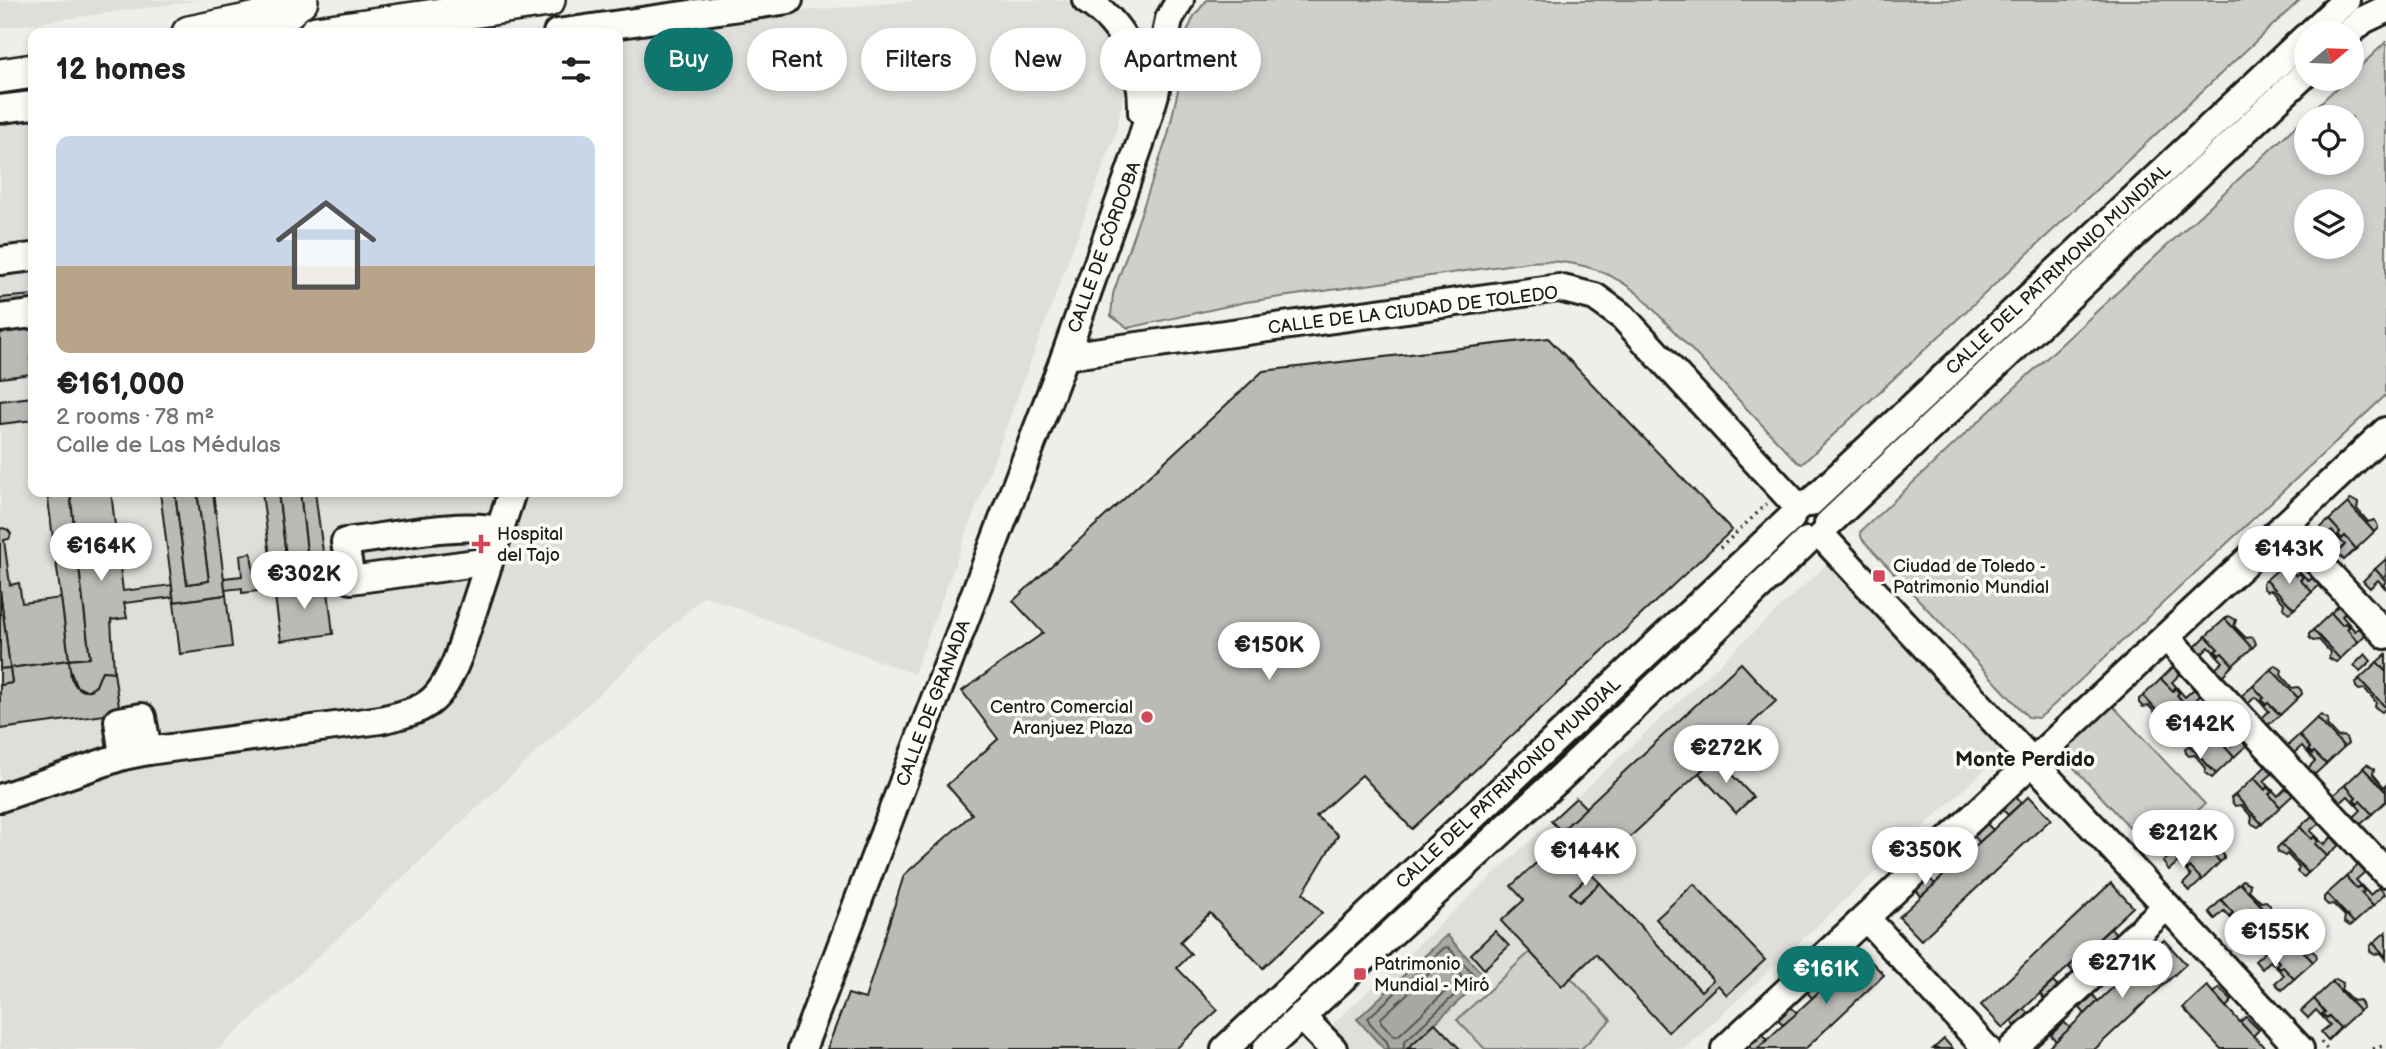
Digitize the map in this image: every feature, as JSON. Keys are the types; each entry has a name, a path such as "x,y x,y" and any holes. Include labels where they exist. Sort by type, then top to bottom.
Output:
{"main road":[{"path":"209,28 330,0"},
{"path":"373,0 409,20"},
{"path":"352,28 548,0"},
{"path":"0,76 28,72"}],"street":[{"path":"592,28 789,0"},
{"name":"CALLE DE CÓRDOBA","path":"1086,0 1112,22 1131,51 1140,82 1142,138"},
{"name":"CALLE DE CÓRDOBA","path":"1065,356 1142,138 1156,94 1169,19 1180,0"},
{"path":"2324,21 2346,0"},
{"path":"2362,21 2386,9"},
{"name":"CALLE DEL PATRIMONIO MUNDIAL","path":"1225,1049 2294,48"},
{"name":"CALLE DEL PATRIMONIO MUNDIAL","path":"1266,1049 1562,776 2294,84"},
{"path":"0,109 28,105"},
{"path":"0,261 28,258"},
{"name":"CALLE DE LA CIUDAD DE TOLEDO","path":"1065,356 1559,288 1595,297 1623,317 1800,509 1822,507 1826,512 1819,533"},
{"path":"0,318 28,315"},
{"name":"CALLE DE GRANADA","path":"802,1049 1065,356"},
{"path":"1725,1049 2386,431"},
{"path":"0,798 135,753 380,720 409,714 432,702 449,680 510,497"},
{"path":"2284,526 2386,635"},
{"path":"488,564 476,563 351,580 345,542 465,528 487,527 499,531"},
{"path":"1819,533 2300,1049"},
{"path":"2165,636 2386,873"},
{"path":"2012,1049 2167,906"},
{"path":"1866,918 1987,1049"},
{"path":"1301,1016 1333,1049"}],"path":[{"path":"1720,548 1770,502"},
{"path":"2373,1049 2386,1045"}],"shaded area":[{"path":"0,0 202,0 0,28"},
{"name":"Hospital del Tajo","path":"923,0 1067,0 1104,28 1100,28 1100,91 1124,91 1116,133 914,674 704,596 219,1049 0,1049 0,123 28,119 28,497 623,497 623,36 644,33 644,91 733,91 733,28 682,28 803,11"},
{"path":"1207,0 2300,0 1802,464 1797,462 1641,296 1616,279 1589,267 1560,262 1529,262 1246,302 1128,328 1111,316 1113,294 1168,135 1178,91 1261,91 1261,28 1189,28 1194,16"},
{"path":"2386,42 2386,395 2044,714 2038,718 2028,717 1862,539 1860,532 2294,127 2294,175 2364,175 2364,105 2318,105 2333,91 2364,91 2364,63"},
{"path":"1828,563 2004,752 1685,1049 1350,1049 1333,1030 1334,1023"},
{"path":"2111,704 2205,804 2153,852 2063,756 2063,749"},
{"path":"1530,952 1562,986 1571,978 1611,1020 1581,1049 1485,1049 1457,1020"}],"water":[{"path":"1447,935 1485,977 1407,1049 1384,1049 1357,1019"}],"building":[{"path":"28,295 28,326 0,329 0,298"},
{"path":"28,321 28,374 0,378 0,332 27,328"},
{"path":"1548,338 1732,530 1412,829 1362,775 1316,816 1338,835 1303,893 1322,913 1263,968 1210,913 1180,942 1191,954 1177,968 1218,1010 1176,1049 827,1049 848,994 865,999 904,875 972,814 947,785 998,739 962,691 1043,633 1013,601 1263,371"},
{"path":"28,398 28,421 0,424 0,401"},
{"path":"48,497 71,497 90,658 69,660"},
{"path":"71,497 112,497 123,591 172,585 173,597 124,603 127,618 111,620 114,672 102,671 96,686 86,691 76,686 69,660 90,658"},
{"path":"161,497 176,497 187,584 209,581 198,497 214,497 226,595 174,602"},
{"path":"176,497 198,497 209,581 187,584"},
{"path":"263,497 279,497 288,571 309,569 301,497 316,497 327,582 274,589"},
{"path":"279,497 301,497 309,569 288,571"},
{"path":"2351,499 2358,503 2357,509 2368,522 2374,520 2377,524 2378,528 2374,532 2348,503"},
{"path":"2348,503 2374,532 2356,549 2345,536 2342,539 2338,535 2340,532 2329,520"},
{"path":"2329,520 2340,532 2338,535 2342,539 2345,536 2356,549 2344,560 2337,553 2345,545 2332,531 2323,538 2317,531"},
{"path":"3,528 11,534 9,539 4,540 10,585 19,583 22,603 61,598 69,660 10,668 0,590 0,529"},
{"path":"2297,552 2304,559 2295,567 2309,581 2318,573 2324,581 2312,592 2300,580 2303,577 2299,573 2296,576 2285,563"},
{"path":"251,553 254,575 272,572 274,584 257,586 258,591 242,593 242,588 225,590 224,578 242,576 240,555"},
{"path":"2386,559 2386,581 2375,569"},
{"path":"2285,563 2296,576 2299,573 2303,577 2300,580 2312,592 2294,609 2266,580"},
{"path":"2375,569 2386,581 2386,589 2378,580 2370,588 2363,581"},
{"path":"2266,580 2294,609 2289,613 2272,590 2263,588"},
{"path":"327,582 333,634 281,641 274,589"},
{"path":"0,590 10,668 0,669"},
{"path":"226,595 232,647 180,654 174,602"},
{"path":"2343,601 2350,608 2342,616 2355,631 2364,623 2370,630 2358,642 2347,629 2349,627 2345,623 2342,625 2331,613"},
{"path":"2331,613 2342,625 2345,623 2349,627 2347,629 2358,642 2340,659 2313,630"},
{"path":"2229,616 2236,620 2234,626 2246,638 2252,637 2255,641 2256,644 2252,648 2225,619"},
{"path":"2225,619 2252,648 2233,665 2222,653 2219,655 2215,651 2218,649 2206,636"},
{"path":"2313,630 2340,659 2336,662 2329,658 2330,652 2319,640 2313,641 2309,637"},
{"path":"2206,636 2218,649 2215,651 2219,655 2222,653 2233,665 2221,677 2214,670 2223,662 2209,647 2201,655 2194,648"},
{"path":"2365,654 2371,661 2360,671 2354,665"},
{"path":"2386,654 2386,672 2377,662"},
{"path":"69,660 71,678 83,691 96,686 102,671 114,672 120,713 0,729 0,685 12,683 10,668"},
{"path":"2377,662 2386,672 2386,708 2359,679"},
{"path":"1741,663 1776,701 1570,893 1579,902 1600,883 1701,991 1713,980 1656,919 1694,884 1765,960 1727,995 1718,985 1668,1032 1596,954 1562,986 1501,921 1524,900 1511,886 1546,854 1541,849"},
{"path":"2275,665 2282,670 2281,675 2292,688 2298,687 2301,690 2302,694 2298,698 2271,669"},
{"path":"2173,667 2180,674 2172,682 2185,697 2194,689 2200,696 2188,708 2177,695 2179,693 2175,688 2173,691 2161,679"},
{"path":"10,668 12,683 0,685 0,669"},
{"path":"2271,669 2298,698 2280,715 2261,700 2264,698 2253,686"},
{"path":"2161,679 2173,691 2175,688 2179,693 2177,695 2188,708 2170,725 2143,696"},
{"path":"2359,679 2386,708 2382,712 2375,707 2376,702 2365,689 2359,690 2356,687 2355,683"},
{"path":"2253,686 2264,698 2261,700 2280,715 2267,726 2261,719 2269,711 2255,697 2247,705 2240,697"},
{"path":"2143,696 2170,725 2166,728 2159,724 2160,718 2149,706 2143,707 2139,703"},
{"path":"2321,715 2328,719 2327,725 2338,737 2344,736 2348,744 2344,747 2317,718"},
{"path":"2220,717 2226,724 2218,732 2231,746 2240,738 2246,746 2234,757 2223,745 2225,742 2221,738 2219,740 2207,728"},
{"path":"2317,718 2344,747 2326,764 2314,752 2312,754 2308,750 2310,748 2299,735"},
{"path":"2207,728 2219,740 2221,738 2225,742 2223,745 2234,757 2216,774 2189,745"},
{"path":"2299,735 2310,748 2308,750 2312,754 2314,752 2326,764 2313,776 2307,769 2315,761 2302,746 2293,754 2286,747"},
{"path":"2189,745 2216,774 2212,778 2205,773 2206,768 2195,755 2189,756 2186,753 2185,749"},
{"path":"1716,758 1753,797 1736,813 1699,773"},
{"path":"2367,764 2374,769 2373,774 2384,787 2386,785 2386,792 2363,768"},
{"path":"2266,766 2273,773 2264,781 2278,796 2286,788 2293,795 2280,807 2269,794 2272,792 2267,787 2265,790 2254,778"},
{"path":"2363,768 2386,792 2386,801 2372,814 2360,801 2358,804 2354,799 2356,797 2345,785"},
{"path":"2254,778 2265,790 2267,787 2272,792 2269,794 2280,807 2262,824 2235,795"},
{"path":"2345,785 2356,797 2354,799 2358,804 2360,801 2372,814 2360,825 2353,818 2361,810 2348,796 2339,804 2332,796"},
{"path":"2235,795 2262,824 2258,827 2251,823 2252,817 2241,805 2235,806 2231,798"},
{"path":"2029,796 2051,819 1921,940 1899,917"},
{"path":"2016,797 2021,803 2008,815 2003,810"},
{"path":"1576,798 1586,808 1561,831 1551,821"},
{"path":"2312,816 2319,823 2310,831 2324,845 2332,837 2339,845 2327,856 2315,844 2318,841 2314,837 2311,839 2300,827"},
{"path":"1987,824 1993,830 1979,842 1974,836"},
{"path":"2300,827 2311,839 2314,837 2318,841 2315,844 2327,856 2308,873 2281,844"},
{"path":"2197,830 2204,835 2203,840 2214,853 2220,852 2224,859 2220,862 2193,834"},
{"path":"2193,834 2220,862 2202,880 2190,867 2188,870 2184,866 2187,863 2175,851"},
{"path":"2281,844 2308,873 2304,877 2297,872 2299,867 2287,854 2285,856 2278,852 2277,848"},
{"path":"1958,851 1964,857 1950,869 1945,863"},
{"path":"2175,851 2187,863 2184,866 2188,870 2190,867 2202,880 2190,891 2183,884 2191,876 2178,862 2169,870 2163,862"},
{"path":"2358,865 2365,872 2356,880 2370,895 2379,887 2385,894 2373,906 2361,893 2364,891 2360,886 2357,889 2346,877"},
{"path":"1591,874 1600,883 1579,902 1570,893"},
{"path":"2346,877 2357,889 2360,886 2364,891 2361,893 2373,906 2354,923 2327,894"},
{"path":"1929,878 1935,884 1921,896 1916,890"},
{"path":"2243,880 2250,884 2249,890 2261,902 2266,901 2270,905 2267,912 2240,883"},
{"path":"2111,883 2133,907 2003,1028 1981,1005"},
{"path":"2240,883 2267,912 2248,929 2237,917 2234,920 2230,915 2233,913 2221,900"},
{"path":"2327,894 2354,923 2350,926 2344,922 2345,916 2333,904 2328,905 2324,901"},
{"path":"2221,900 2233,913 2230,915 2234,920 2237,917 2248,929 2236,941 2229,933 2238,926 2224,911 2215,919 2209,912"},
{"path":"2111,928 2116,934 2103,946 2098,940"},
{"path":"2289,929 2297,934 2295,939 2307,952 2316,954 2317,958 2313,962 2286,933"},
{"path":"1495,931 1509,946 1484,969 1471,954"},
{"path":"2386,932 2386,957 2373,943"},
{"path":"2286,933 2313,962 2294,979 2283,967 2280,969 2276,965 2279,962 2267,950"},
{"path":"2164,940 2186,964 2095,1049 2047,1049"},
{"path":"2151,942 2156,947 2143,960 2137,954"},
{"path":"2373,943 2386,960 2380,953 2374,954 2370,951"},
{"path":"2267,950 2279,962 2276,965 2280,969 2283,967 2294,979 2282,990 2275,983 2284,975 2270,961 2262,969 2255,961"},
{"path":"1862,952 1884,975 1805,1049 1757,1049"},
{"path":"1849,953 1854,959 1841,971 1836,965"},
{"path":"2082,955 2088,961 2074,973 2069,967"},
{"path":"2122,969 2127,974 2114,987 2109,981"},
{"path":"2336,979 2343,983 2341,989 2353,1001 2359,1000 2363,1008 2359,1011 2332,982"},
{"path":"1820,980 1825,986 1812,998 1807,992"},
{"path":"2053,982 2059,988 2045,1000 2040,994"},
{"path":"2332,982 2359,1011 2340,1028 2329,1016 2327,1018 2322,1014 2325,1012 2314,999"},
{"path":"2207,986 2266,1049 2221,1049 2183,1008"},
{"path":"2219,988 2232,1001 2226,1007 2214,993"},
{"path":"2093,995 2098,1001 2085,1014 2080,1008"},
{"path":"2314,999 2325,1012 2322,1014 2327,1018 2329,1016 2340,1028 2328,1040 2321,1032 2330,1025 2316,1010 2308,1018 2301,1011"},
{"path":"1791,1007 1797,1013 1783,1025 1778,1019"},
{"path":"2024,1009 2030,1014 2016,1027 2011,1021"},
{"path":"2246,1017 2259,1030 2253,1036 2240,1022"},
{"path":"2064,1022 2070,1028 2056,1041 2051,1035"},
{"path":"1435,1023 1460,1049 1407,1049"},
{"path":"1762,1034 1768,1039 1757,1049 1752,1049 1749,1046"},
{"path":"1944,1039 1953,1049 1933,1049"}],"place":[{"name":"Hospital del Tajo","path":"481,544"},
{"name":"Ciudad de Toledo - Patrimonio Mundial","path":"1879,576"},
{"name":"Centro Comercial Aranjuez Plaza","path":"1147,717"},
{"name":"Patrimonio Mundial - Miró","path":"1360,974"}],"district":[{"name":"Monte Perdido","path":"2025,759"}]}
